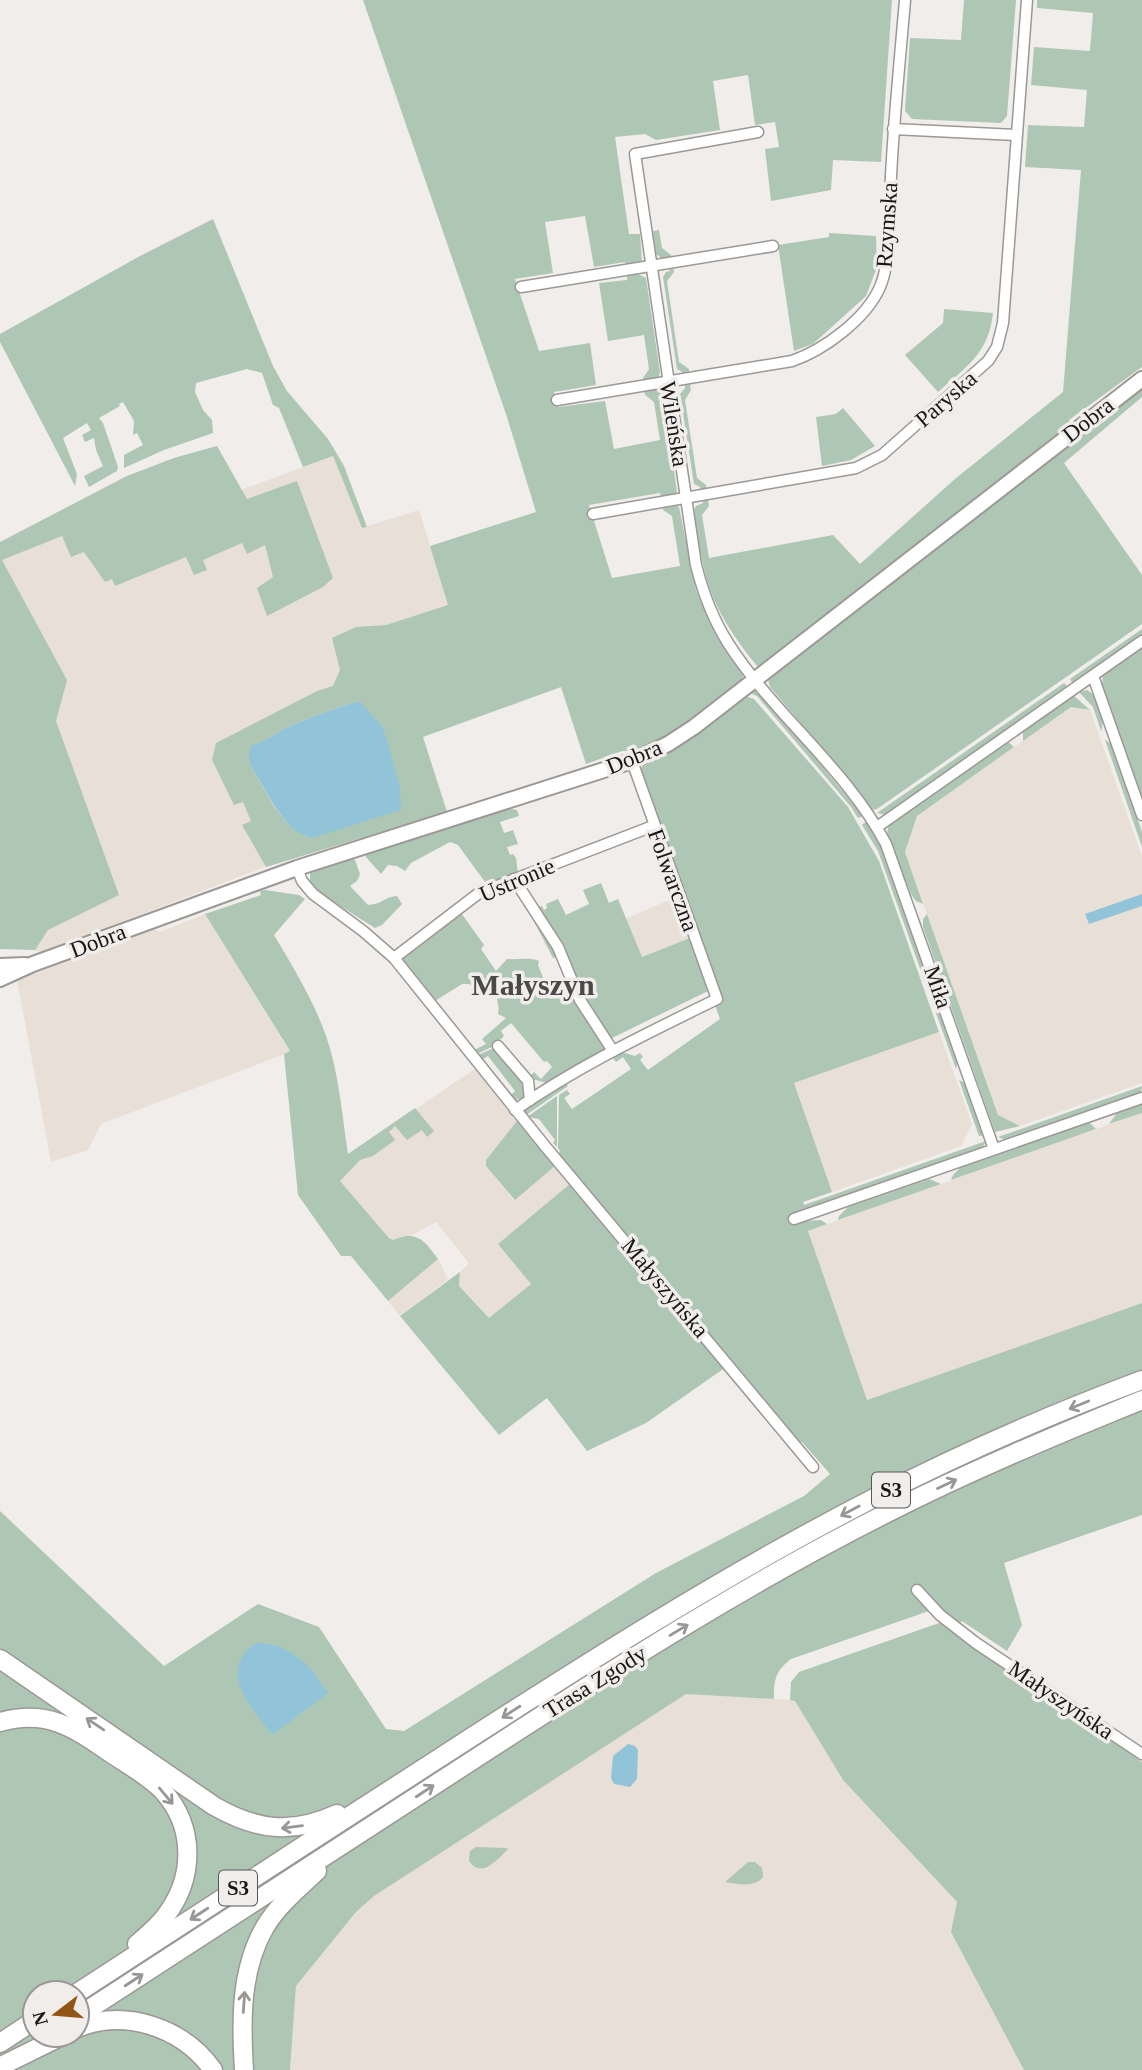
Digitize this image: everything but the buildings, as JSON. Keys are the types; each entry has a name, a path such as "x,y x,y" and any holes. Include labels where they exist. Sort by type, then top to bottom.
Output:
{"highway":[{"name":"Trasa Zgody","path":"91,1984 641,1630 770,1554 944,1463 1048,1417 1142,1380"},
{"name":"Trasa Zgody","path":"91,2008 639,1654 778,1572 942,1486 1142,1400"},
{"path":"0,1659 236,1819 288,1829 333,1816 400,1783"},
{"path":"0,1722 32,1717 73,1727 161,1789 177,1810 185,1829 188,1860 180,1895 163,1919 91,1981"},
{"path":"244,2070 243,1994 249,1968 265,1927 294,1892 368,1828"},
{"path":"91,2024 102,2021 128,2021 154,2025 191,2045 213,2070"},
{"path":"0,2043 21,2029"},
{"path":"1,2066 27,2049"},
{"path":"1,2066 36,2049"}],"street":[{"name":"Rzymska","path":"557,400 786,363 825,346 870,304 885,273 905,0"},
{"name":"Paryska","path":"593,513 846,471 865,464 882,455 982,368 997,346 1003,323 1027,0"},
{"path":"894,129 1016,135"},
{"name":"Wileńska","path":"756,679 728,643 706,601 696,565 635,154 758,132"},
{"path":"521,287 774,246"},
{"name":"Dobra","path":"0,979 33,964 297,867 632,761 681,736 1142,379"},
{"path":"877,827 1142,641"},
{"path":"1093,676 1142,815"},
{"name":"Miła","path":"756,679 859,799 877,827 897,869 994,1149"},
{"name":"Folwarczna","path":"613,1051 716,999 632,761"},
{"name":"Ustronie","path":"394,958 479,893 653,826"},
{"name":"Małyszyńska","path":"297,867 302,881 313,894 394,958 515,1110 813,1467"},
{"path":"514,879 558,947 579,1000 613,1051 515,1110"},
{"name":"Dobra","path":"0,966 33,964"},
{"path":"498,1046 528,1081 530,1100"},
{"path":"794,1219 1142,1098"},
{"name":"Małyszyńska","path":"917,1590 940,1615 976,1643 1142,1754"}],"shaded area":[{"path":"217,446 241,490 333,456 362,528 419,510 449,605 386,625 447,812 265,867 42,952 0,942 0,542 127,476 174,458"},
{"path":"1071,707 1090,710 1142,856 1142,1083 1020,1126 998,1115 905,852 917,816"},
{"path":"674,898 690,938 642,957 625,919"},
{"path":"205,914 290,1052 101,1124 88,1150 51,1162 17,980 154,929 160,932"},
{"path":"939,1032 972,1124 961,1146 832,1192 794,1083"},
{"path":"475,1069 517,1121 486,1160 486,1166 514,1200 556,1165 571,1183 531,1284 489,1318 459,1286 460,1272 469,1263 436,1222 391,1246 325,1170"},
{"path":"1142,1113 1142,1303 867,1400 808,1231"},
{"path":"438,1259 448,1279 400,1316 388,1301"},
{"path":"686,1694 795,1700 843,1780 1113,2070 290,2070 296,1986 356,1912 374,1896"}],"green space":[{"path":"363,0 892,0 881,162 833,160 831,190 771,201 765,149 779,147 775,122 755,125 748,75 713,81 720,130 656,140 645,134 615,137 629,234 640,234 642,262 626,267 625,262 594,267 585,216 545,222 553,273 515,279 539,351 590,343 596,385 554,392 558,407 605,401 614,449 660,440 654,402 645,395 644,390 655,389 663,393 677,492 661,498 660,493 589,505 612,578 680,566 672,516 663,510 662,505 674,504 679,507 696,590 711,625 743,675 742,682 683,728 642,750 622,751 586,764 561,687 423,737 447,812 266,867 242,825 251,821 243,802 234,805 212,760 216,743 317,691 333,686 340,670 332,638 356,627 386,625 448,605 430,546 536,512 506,414","holes":["359,701 289,825 273,805 250,764 252,746 295,724"]},
{"path":"964,0 1016,0 1007,116 1001,123 912,119 905,111 910,38 961,40"},
{"path":"1037,0 1142,0 1142,367 1069,420 1073,436 1142,385 1142,397 1064,463 1142,575 1142,624 872,810 770,687 768,679 728,625 715,602 707,579 694,510 703,500 708,499 709,506 702,515 709,558 833,535 860,564 955,479 1063,392 1081,170 1025,167 1028,125 1084,127 1087,90 1031,85 1034,47 1090,51 1093,13 1037,8"},
{"path":"213,219 273,366 287,391 328,439 344,466 367,527 362,528 333,456 303,467 279,408 273,405 262,373 247,369 196,383 195,392 203,410 212,420 213,433 164,450 124,468 124,455 143,445 137,433 133,435 134,421 123,402 99,418 118,467 117,471 89,487 84,476 103,466 94,438 85,442 82,435 91,430 87,423 63,438 77,474 75,486 0,342 0,334 140,256"},
{"path":"659,230 662,248 671,255 672,260 656,254 653,231"},
{"path":"829,233 876,236 877,267 866,296 813,344 794,351 778,245 829,237"},
{"path":"673,267 674,272 667,281 679,362 689,369 689,375 683,376 677,369 663,277 670,271 669,268"},
{"path":"636,273 646,278 660,372 658,380 643,383 649,369 644,335 608,341 599,283 627,280 627,274"},
{"path":"944,309 993,313 987,339 981,349 967,367 938,392 905,355 943,323"},
{"path":"690,384 691,390 685,400 697,478 706,485 707,490 701,491 700,487 694,484 680,394 685,385"},
{"path":"843,408 875,446 851,460 822,466 816,417 836,414"},
{"path":"217,446 247,499 297,481 333,578 323,587 267,616 257,588 273,577 265,545 247,554 242,543 203,560 207,570 194,575 186,557 115,586 112,579 105,582 84,552 71,557 62,536 2,560 67,680 56,721 119,895 48,930 35,950 0,949 0,542 127,476 174,458"},
{"path":"1142,629 1142,635 1073,684 1070,679"},
{"path":"1142,648 1142,799 1102,685 1103,674"},
{"path":"1064,683 1068,687 886,815 877,813"},
{"path":"1087,690 1095,697 1100,708 1103,720 1101,731 1093,707 1079,692"},
{"path":"747,692 761,692 863,816 858,818 757,696"},
{"path":"742,695 754,699 848,807 879,861 939,1032 794,1083 832,1192 803,1202 804,1205 986,1141 982,1149 802,1212 805,1221 821,1220 827,1224 808,1231 867,1400 1142,1303 1142,1515 1004,1563 1022,1625 1007,1651 962,1621 959,1624 942,1610 926,1612 791,1659 776,1676 774,1699 686,1694 374,1896 356,1912 296,1986 290,2070 0,2070 0,1511 164,1666 258,1604 319,1627 386,1729 404,1731 656,1573 804,1496 830,1474 802,1442 798,1442 558,1154 559,1095 567,1090 570,1094 564,1098 572,1109 631,1069 623,1057 616,1062 613,1058 622,1052 635,1056 640,1053 643,1057 640,1060 648,1070 720,1019 715,1005 722,1002 658,827 641,770 643,763 695,732"},
{"path":"1073,695 1090,710 1071,707 1023,741 1023,731"},
{"path":"1105,740 1112,744 1142,832 1142,847"},
{"path":"1008,742 1014,747 917,816 905,852 923,904 916,901 887,836 888,826"},
{"path":"505,807 517,810 519,816 500,822 504,833 513,830 518,844 507,847 510,855 513,854 516,858 518,874 488,886 458,845 450,842 411,863 405,871 388,865 381,874 366,857 364,851"},
{"path":"867,821 882,847 958,1060 956,1069 878,851 862,825"},
{"path":"349,856 355,860 360,874 357,881 350,886 368,905 397,896 402,904 382,925 375,928 313,889 310,884 310,870"},
{"path":"514,883 543,928 609,1051 551,1084 528,1078 534,1072 541,1079 552,1067 547,1061 544,1062 511,1023 501,1031 504,1036 494,1046 477,1054 474,1050 486,1044 482,1039 506,1018 498,1014 494,985 489,979 488,983 477,991 469,984 462,984 435,1001 401,960 401,957 459,910 484,945 481,949 496,971 507,959 535,960 539,961 538,965 550,995 568,987 557,957 553,958 525,904 511,884"},
{"path":"601,883 609,903 618,899 642,957 690,938 710,990 610,1039 576,984 554,932 537,907 542,906 544,910 547,908 546,904 558,899 566,915 589,904 583,890"},
{"path":"260,891 299,895 305,899 274,935 309,997 326,1036 337,1079 348,1154 415,1108 434,1131 427,1137 422,1130 407,1140 395,1126 389,1132 395,1140 373,1156 360,1160 340,1181 389,1238 393,1240 408,1236 419,1239 438,1259 388,1301 351,1256 341,1256 298,1195 284,1054 290,1051 205,914 261,895"},
{"path":"927,914 998,1115 1020,1126 995,1132 923,927 923,919"},
{"path":"496,1047 527,1083 525,1098 514,1100 510,1096 515,1091 488,1056 482,1060 478,1055"},
{"path":"959,1080 967,1084 985,1135 979,1136"},
{"path":"565,1081 568,1086 526,1115 524,1110"},
{"path":"1142,1086 1141,1093 1006,1140 998,1137"},
{"path":"557,1096 557,1147 553,1143 555,1140 539,1119 527,1117"},
{"path":"1142,1103 1142,1113 1109,1124 1116,1114"},
{"path":"517,1121 556,1165 515,1200 486,1166 486,1160"},
{"path":"1089,1122 1096,1129 951,1180 961,1167"},
{"path":"929,1179 941,1184 838,1220 848,1207"},
{"path":"571,1183 726,1367 646,1423 587,1451 547,1398 499,1435 400,1316 460,1272 459,1286 489,1318 531,1284 498,1244"},
{"path":"942,1622 1142,1762 1142,2070 1024,2070 951,1932 957,1902 843,1780 795,1701 790,1700 791,1682 799,1672"},
{"path":"476,1847 508,1849 489,1866 479,1868 469,1861 470,1851"},
{"path":"748,1862 755,1862 762,1868 763,1877 760,1880 746,1884 725,1882"}],"water":[{"path":"359,701 383,727 400,786 401,810 312,838 299,833 289,825 273,804 250,764 249,752 252,745 304,720"},
{"path":"1142,894 1142,906 1089,924 1085,914"},
{"path":"258,1643 280,1647 299,1658 315,1674 328,1693 272,1735 245,1698 238,1677 242,1657 248,1648"},
{"path":"628,1744 638,1750 637,1779 630,1787 614,1784 611,1778 613,1756"}],"district":[{"name":"Małyszyn","path":"533,984"}]}
